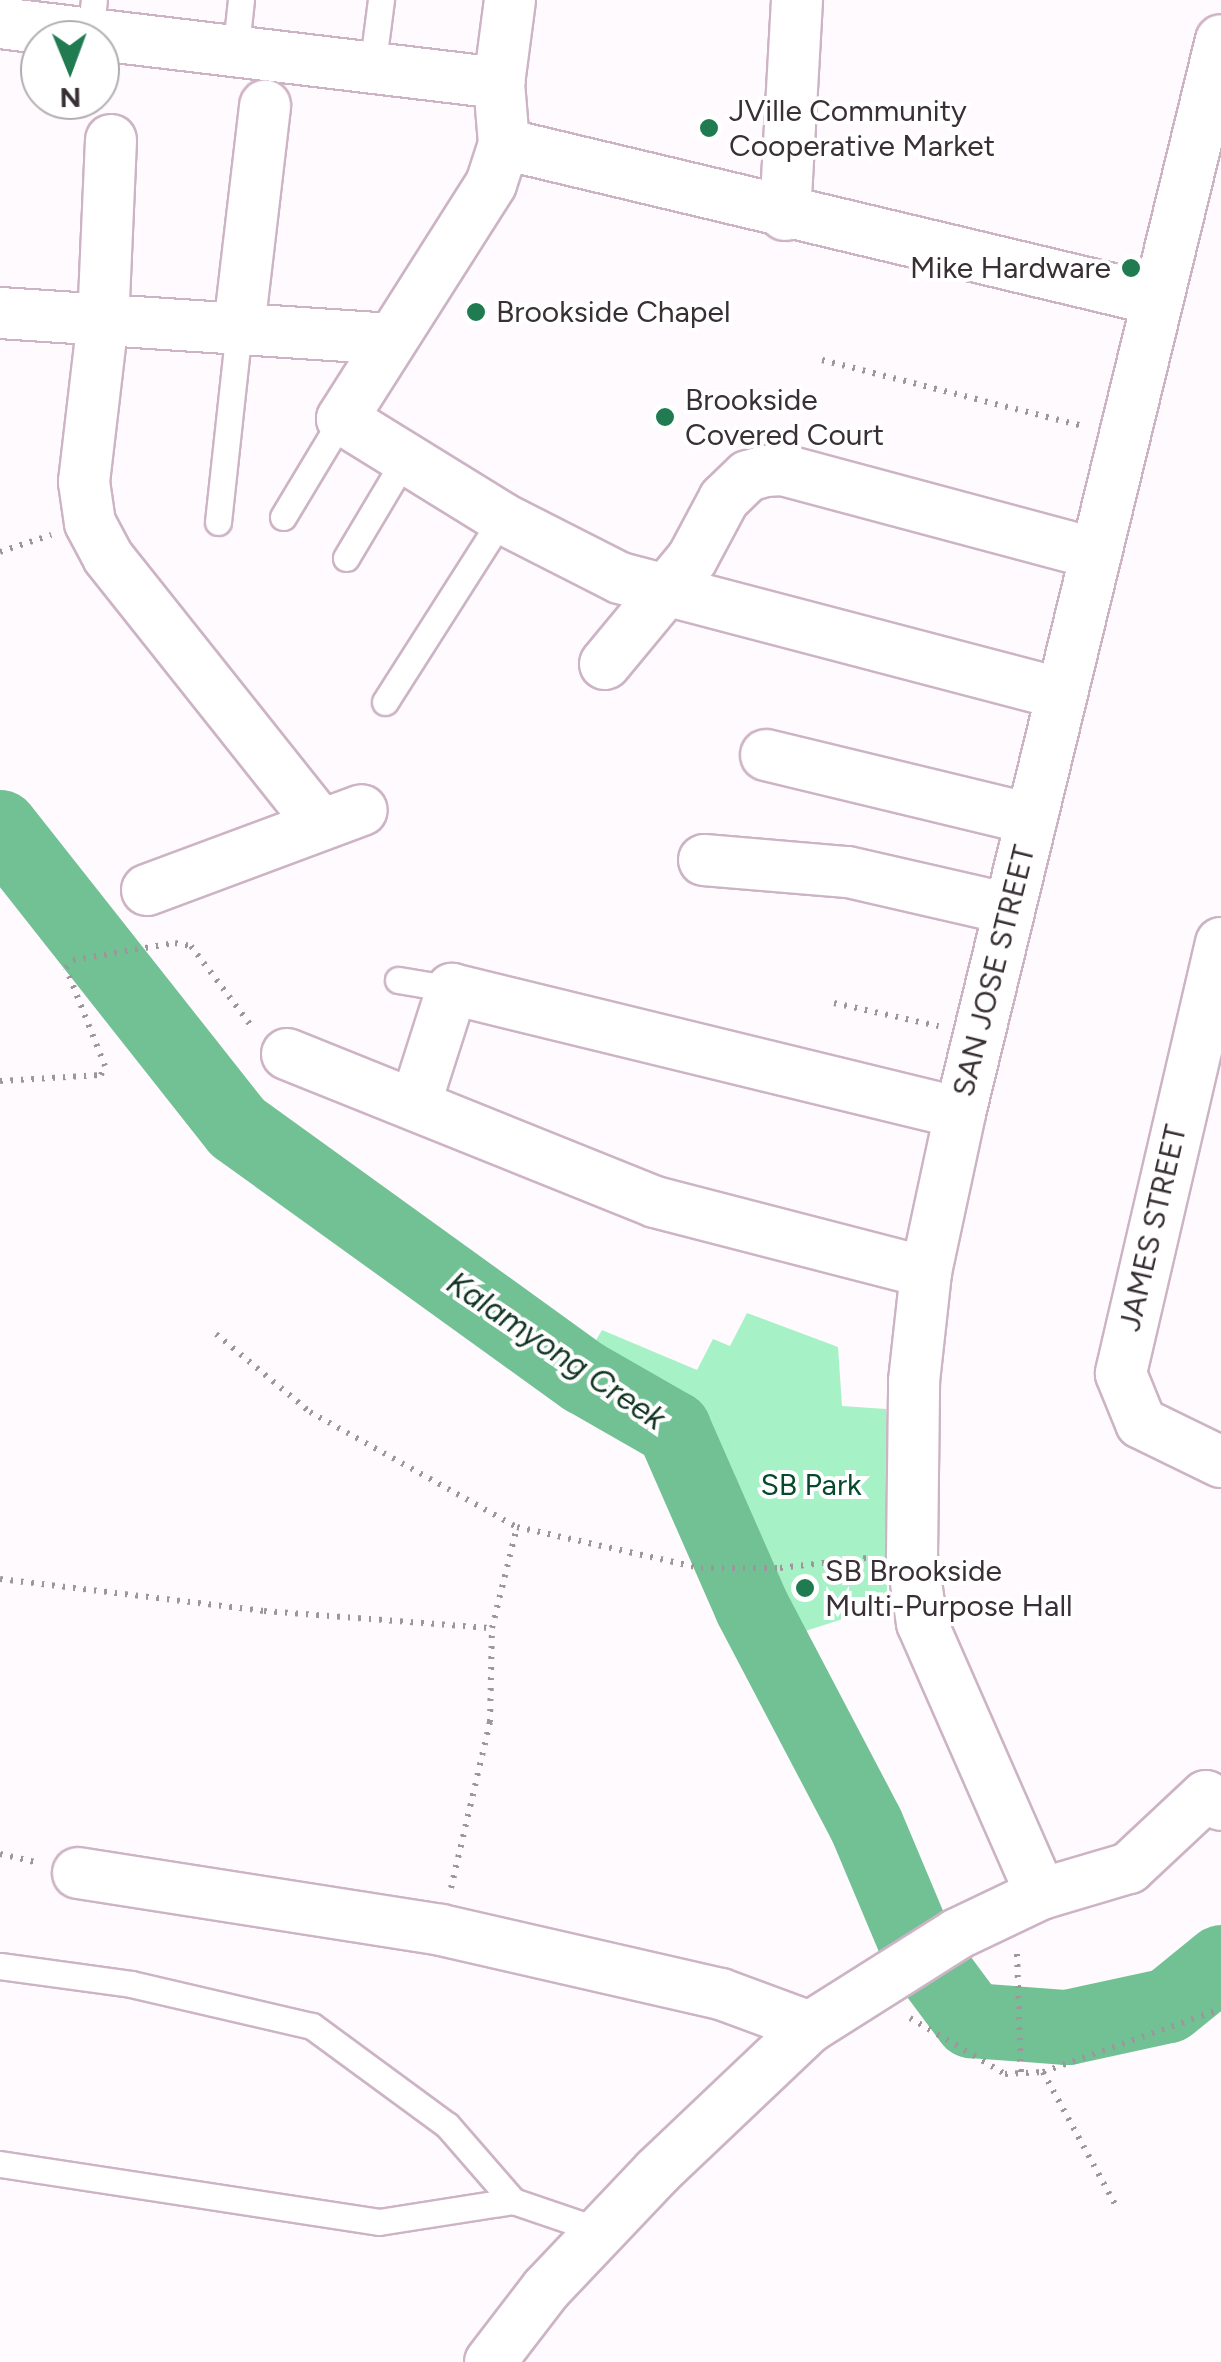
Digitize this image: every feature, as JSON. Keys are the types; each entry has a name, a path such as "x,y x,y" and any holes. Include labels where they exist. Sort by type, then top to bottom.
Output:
{"street":[{"path":"510,0 500,83 504,144 491,184 389,338 342,420 502,518 579,560 666,594 1062,694"},
{"path":"784,215 797,0"},
{"path":"0,23 92,18 235,55 500,83"},
{"name":"SAN JOSE STREET","path":"1041,1894 932,1651 912,1556 914,1382 926,1272 960,1113 1221,40"},
{"path":"238,328 264,106"},
{"path":"110,140 103,320 84,482 90,523 108,557 341,817 147,890"},
{"path":"504,144 784,215 1158,300"},
{"path":"0,312 389,338"},
{"path":"605,664 666,594 724,498 748,476 765,470 783,470 1096,554"},
{"path":"766,755 1031,819"},
{"path":"704,860 848,872 1009,910"},
{"name":"JAMES STREET","path":"1221,942 1121,1374 1140,1424 1221,1462"},
{"path":"415,1105 452,989 960,1113"},
{"path":"287,1054 654,1202 926,1272"},
{"path":"490,2362 601,2231 810,2027 957,1934 1041,1894 1130,1868 1216,1792"},
{"path":"78,1873 441,1930 721,1994 810,2027"}],"lane":[{"path":"235,55 241,0"},
{"path":"372,69 381,0"},
{"path":"218,522 238,328"},
{"path":"282,517 342,420"},
{"path":"346,558 405,459"},
{"path":"386,702 502,518"},
{"path":"398,980 452,989"},
{"path":"0,1966 131,1984 312,2026 447,2125 513,2201"},
{"path":"0,2164 380,2222 513,2201 601,2231"}],"path":[{"path":"822,360 1098,430"},
{"path":"0,1081 101,1075 105,1066 66,968 72,960 175,943 191,946 249,1024 287,1054"},
{"path":"834,1003 978,1035"},
{"path":"216,1334 310,1412 517,1527 701,1568 780,1568 912,1556"},
{"path":"441,1930 490,1722 492,1628 517,1527"},
{"path":"0,1579 264,1611 492,1628"},
{"path":"872,1987 1005,2074 1044,2072 1221,2009"},
{"path":"1021,1987 1021,2075"},
{"path":"1044,2072 1116,2206"}],"green space":[{"name":"SB Park","path":"747,1313 838,1347 842,1406 886,1409 892,1500 886,1605 790,1636 711,1455 673,1409 588,1354 602,1330 697,1370 713,1339 730,1346"}],"waterway":[{"name":"Kalamyong Creek","path":"0,827 237,1127 584,1377 673,1428 751,1606 866,1825 918,1949 971,2020 1067,2027 1168,2005 1221,1962"}],"place":[{"name":"JVille Community Cooperative Market","path":"709,128"},
{"name":"Mike Hardware","path":"1131,268"},
{"name":"Brookside Chapel","path":"476,312"},
{"name":"Brookside Covered Court","path":"665,417"},
{"name":"SB Brookside Multi-Purpose Hall","path":"805,1588"}]}
